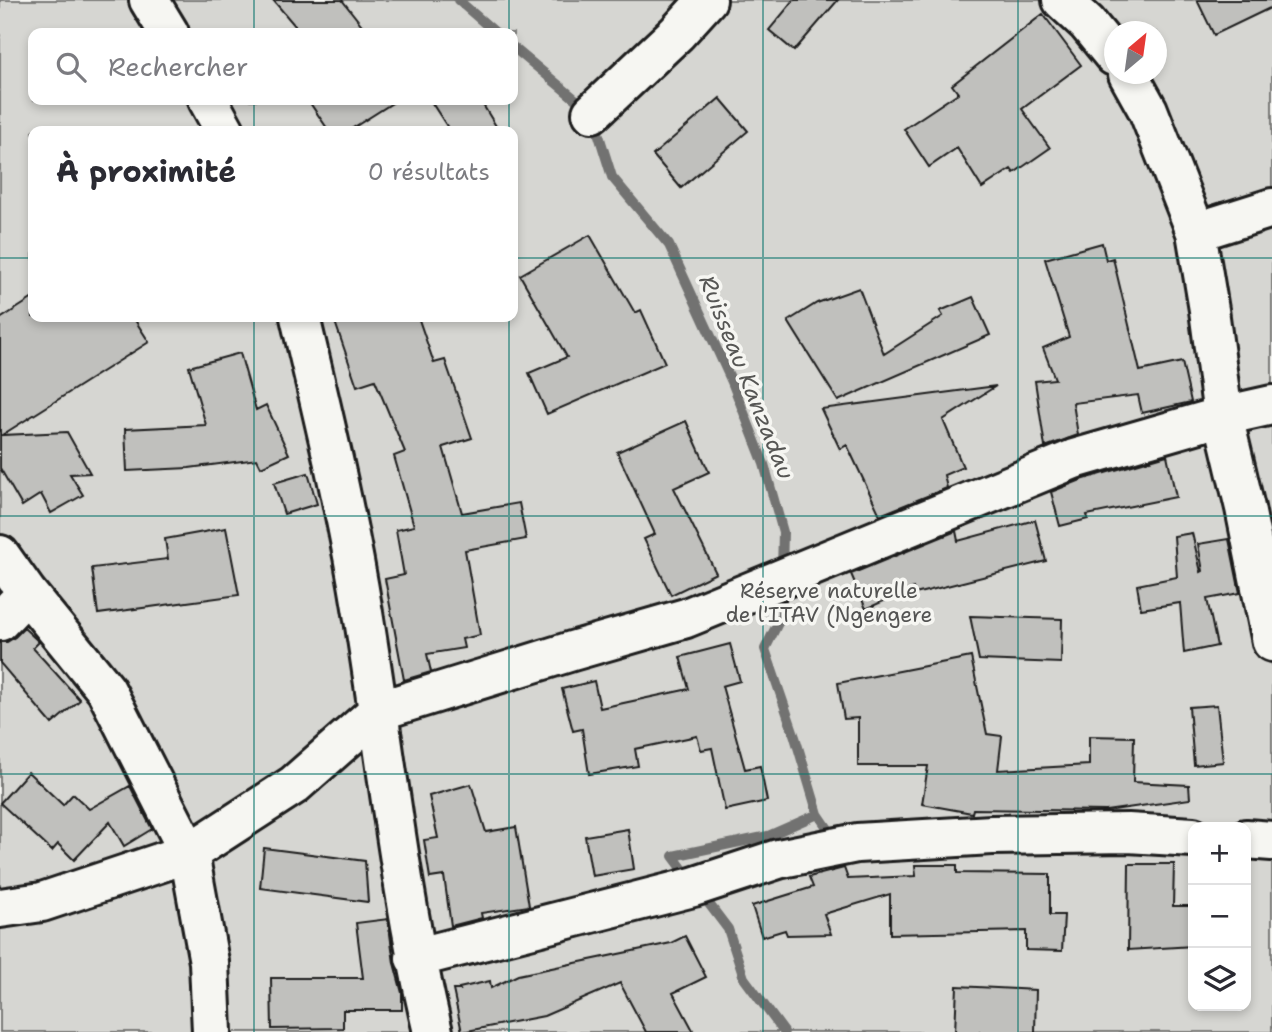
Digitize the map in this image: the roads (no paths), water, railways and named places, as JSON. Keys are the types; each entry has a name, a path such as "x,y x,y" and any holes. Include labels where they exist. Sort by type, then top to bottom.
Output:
{"street":[{"path":"592,113 677,33 707,0"},
{"path":"1062,0 1104,43"},
{"path":"1134,84 1148,110 1196,232 1223,416 1272,642"},
{"path":"211,105 222,126"},
{"path":"1196,232 1272,208"},
{"path":"301,322 334,464 363,610 415,958 433,1032"},
{"path":"0,908 42,902 189,853 294,785 378,712 686,618 1074,459 1223,416 1272,405"},
{"path":"0,555 27,593 106,690 189,853 209,962 212,1032"},
{"path":"0,621 27,593"},
{"path":"415,958 693,887 778,859 857,843 1019,835 1128,833 1188,837"},
{"path":"1251,839 1272,841"}],"waterway":[{"name":"Ruisseau Kanzadau","path":"458,0 490,28"},
{"name":"Ruisseau Kanzadau","path":"518,51 592,113 612,177 669,245 732,382 764,464 783,532 782,570"},
{"name":"Ruisseau Kanzadau","path":"782,586 782,615 765,649 818,814 835,839"},
{"name":"Ruisseau Kanzadau","path":"690,879 673,856 768,836 818,814"},
{"name":"Ruisseau Kanzadau","path":"700,892 728,929 744,978 784,1032"}],"park label":[{"name":"Réserve naturelle de l'ITAV (Ngengere","path":"829,603"}]}
